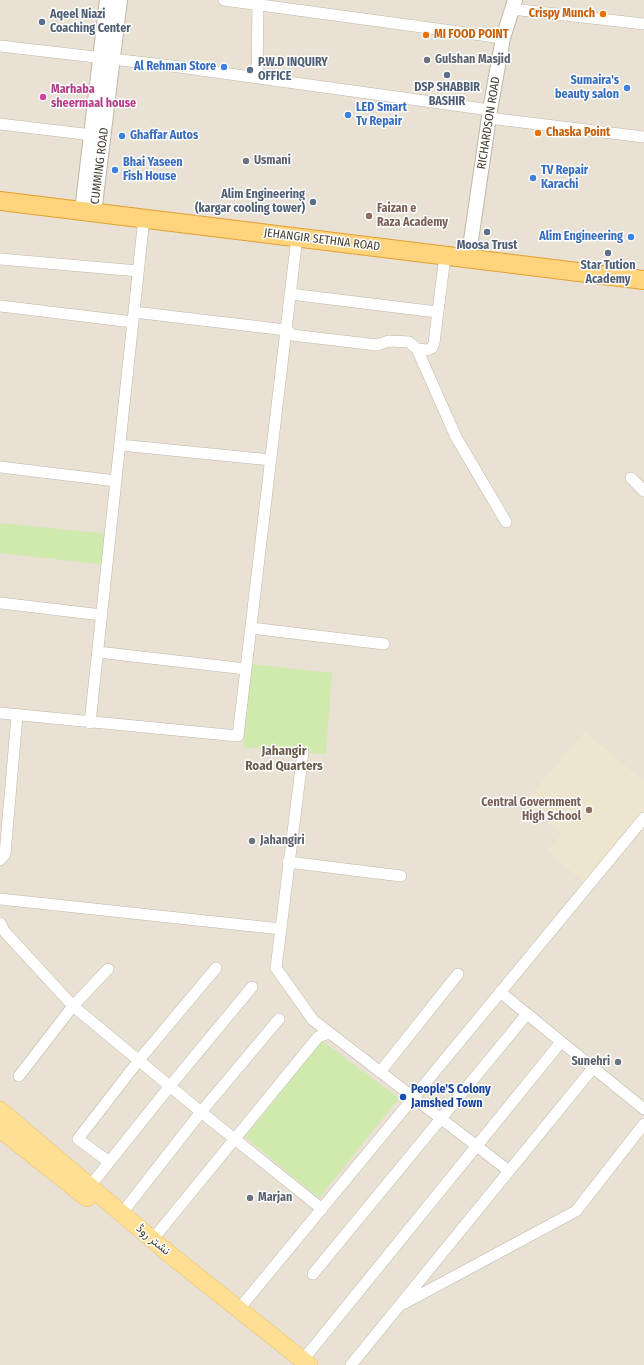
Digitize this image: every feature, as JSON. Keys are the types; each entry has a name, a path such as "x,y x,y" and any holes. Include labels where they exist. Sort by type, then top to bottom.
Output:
{"highway":[{"name":"JEHANGIR SETHNA ROAD","path":"0,190 144,218 644,280"},
{"name":"JEHANGIR SETHNA ROAD","path":"0,201 89,207 470,247 644,269"}],"main road":[{"name":"نشتر روڈ","path":"0,1110 302,1363"},
{"name":"نشتر روڈ","path":"0,1129 208,1294 302,1363"}],"street":[{"name":"CUMMING ROAD","path":"89,207 107,58 107,0"},
{"name":"CUMMING ROAD","path":"89,207 92,136 120,0"},
{"path":"224,0 257,2 504,38"},
{"path":"257,2 257,78"},
{"path":"514,4 644,24"},
{"name":"RICHARDSON ROAD","path":"470,247 490,114 504,38 514,4"},
{"path":"0,46 107,58 257,78 644,137"},
{"path":"0,124 92,136"},
{"path":"90,722 144,218"},
{"path":"0,713 17,716 238,736 297,237"},
{"path":"417,349 424,351 432,348 446,256"},
{"path":"0,259 138,271"},
{"path":"290,294 437,312"},
{"path":"0,306 286,330 292,335 377,345 389,342 409,342 417,349 456,437 506,522"},
{"path":"120,445 271,460"},
{"path":"0,467 116,481"},
{"path":"631,478 644,491"},
{"path":"0,603 102,615"},
{"path":"251,628 384,644"},
{"path":"98,652 246,668"},
{"path":"0,860 5,854 4,827 17,716"},
{"path":"303,752 288,862 276,968 313,1020 509,1171"},
{"path":"239,1309 644,818"},
{"path":"288,862 401,876"},
{"path":"0,900 280,929"},
{"path":"0,923 4,931 73,1006 201,1112 322,1209"},
{"path":"109,1162 78,1139 139,1060 216,968"},
{"path":"20,1076 73,1006 108,969"},
{"path":"380,1072 458,974"},
{"path":"90,1186 252,987"},
{"path":"500,992 644,1109"},
{"path":"313,1274 527,1014"},
{"path":"122,1213 201,1112 279,1019"},
{"path":"153,1239 318,1037 329,1033"},
{"path":"302,1363 561,1042"},
{"path":"351,1365 593,1068"},
{"path":"399,1306 576,1211 644,1124"}],"shaded area":[{"path":"0,0 644,0 644,1365 0,1365"},
{"name":"Central Government High School","path":"585,732 644,781 644,818 588,886 547,851 561,834 524,802"}],"green space":[{"path":"0,523 110,534 107,565 0,553"},
{"path":"251,664 332,673 326,754 243,747"},
{"path":"322,1041 399,1098 319,1198 245,1137"}],"place":[{"name":"Crispy Munch","path":"603,14"},
{"name":"Aqeel Niazi Coaching Center","path":"42,22"},
{"name":"MI FOOD POINT","path":"426,35"},
{"name":"Gulshan Masjid","path":"427,60"},
{"name":"Al Rehman Store","path":"224,67"},
{"name":"P.W.D INQUIRY OFFICE","path":"250,70"},
{"name":"DSP SHABBIR BASHIR","path":"447,75"},
{"name":"Sumaira's beauty salon","path":"627,88"},
{"name":"Marhaba sheermaal house","path":"43,97"},
{"name":"LED Smart Tv Repair","path":"348,115"},
{"name":"Chaska Point","path":"538,133"},
{"name":"Ghaffar Autos","path":"122,136"},
{"name":"Usmani","path":"246,161"},
{"name":"Bhai Yaseen Fish House","path":"115,170"},
{"name":"TV Repair Karachi","path":"533,178"},
{"name":"Alim Engineering (kargar cooling tower)","path":"313,202"},
{"name":"Faizan e Raza Academy","path":"369,216"},
{"name":"Moosa Trust","path":"487,232"},
{"name":"Alim Engineering","path":"631,237"},
{"name":"Star Tution Academy","path":"608,253"},
{"name":"Central Government High School","path":"589,810"},
{"name":"Jahangiri","path":"252,841"},
{"name":"Sunehri","path":"618,1062"},
{"name":"People'S Colony Jamshed Town","path":"403,1097"},
{"name":"Marjan","path":"250,1198"}],"district":[{"name":"Jahangir Road Quarters","path":"284,758"}]}
